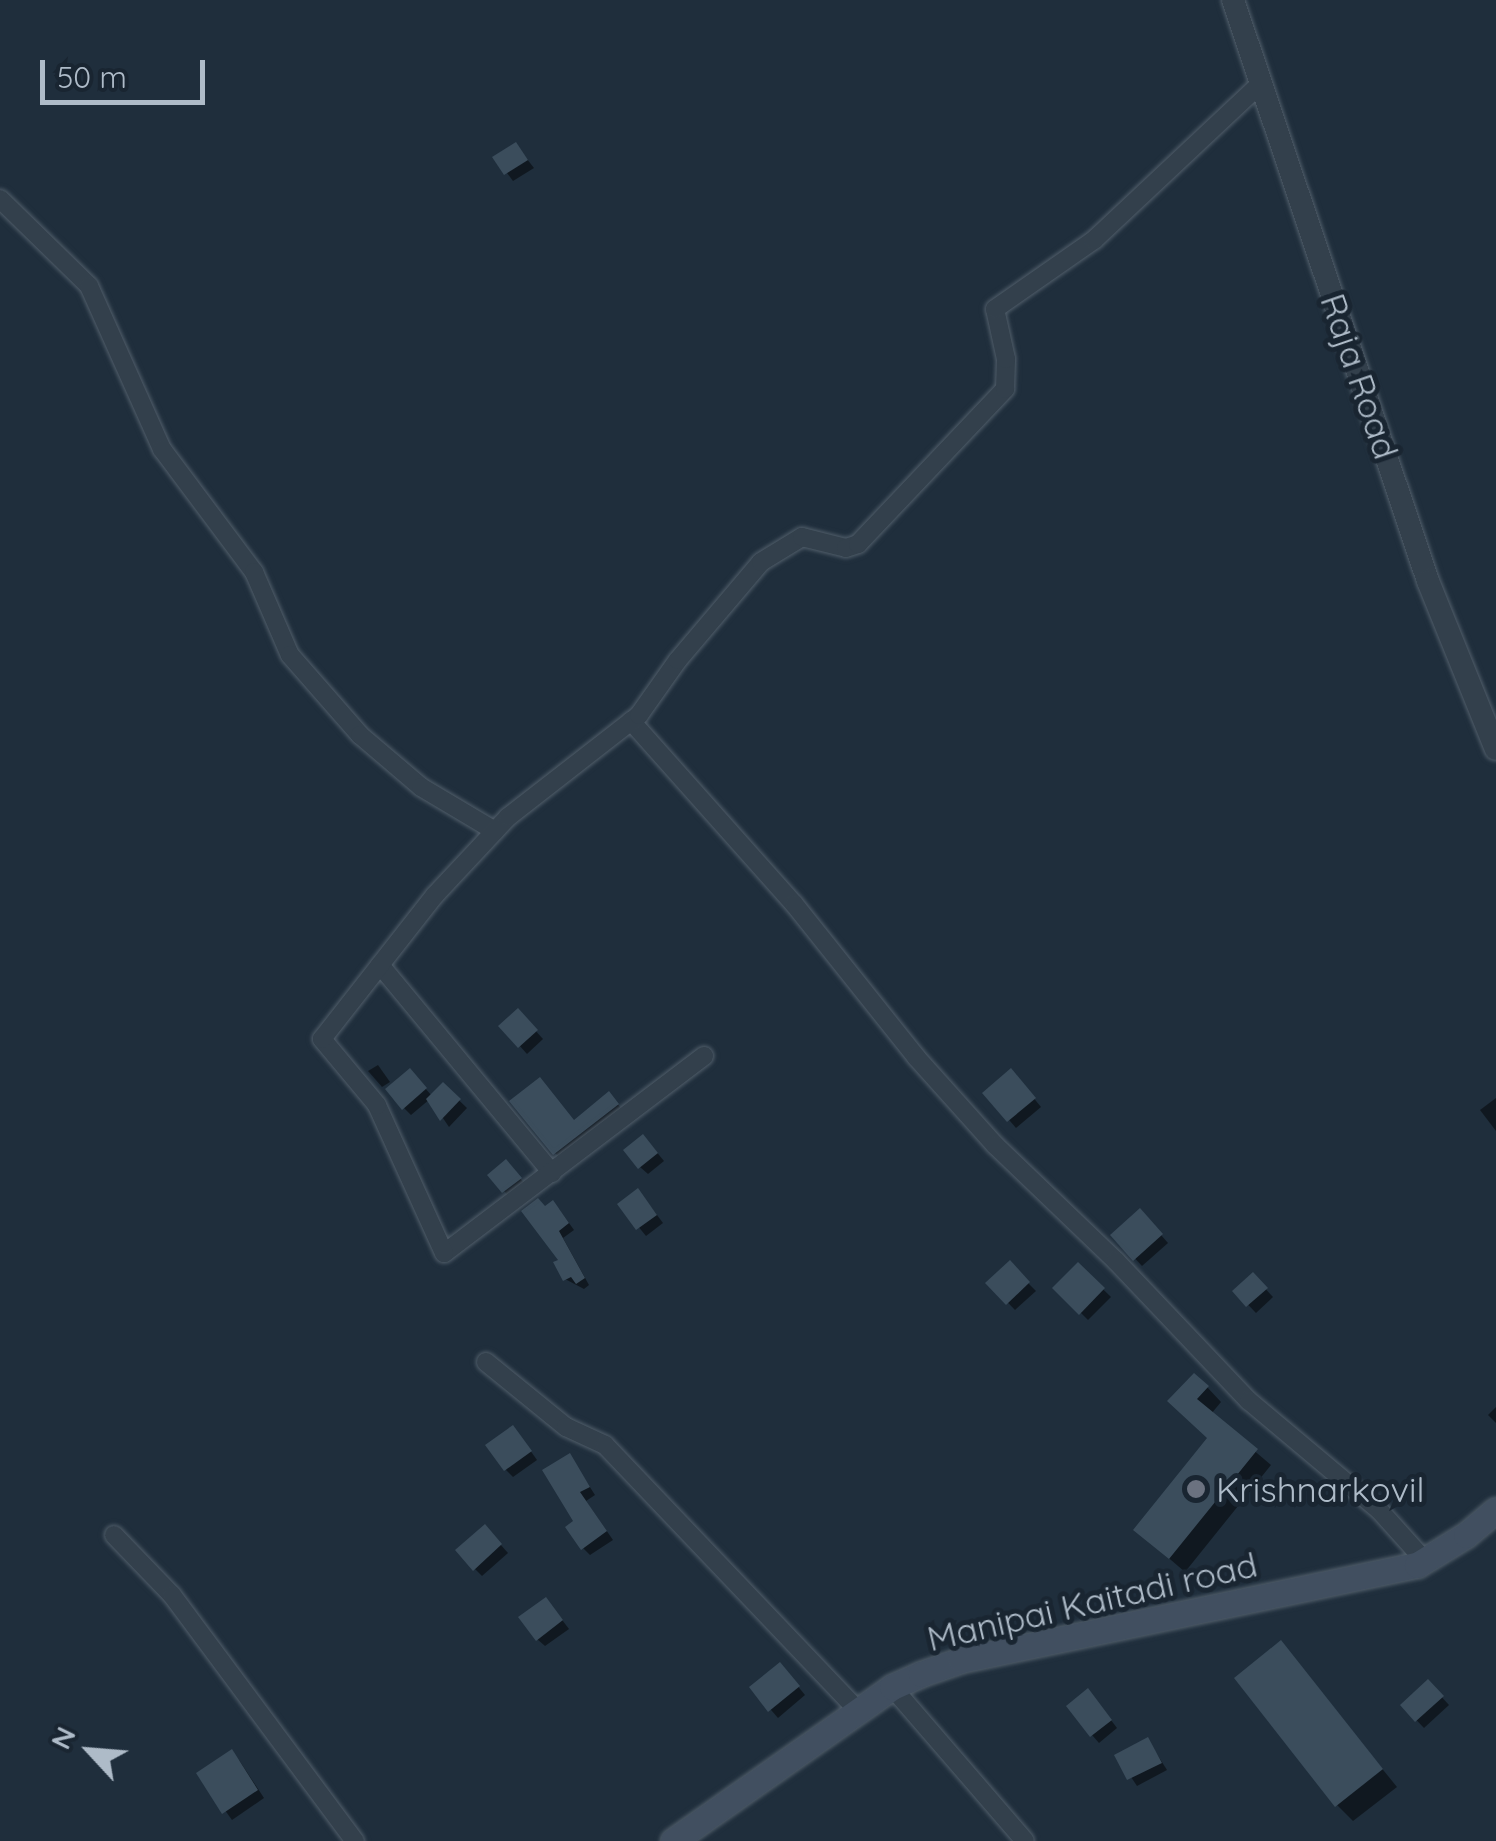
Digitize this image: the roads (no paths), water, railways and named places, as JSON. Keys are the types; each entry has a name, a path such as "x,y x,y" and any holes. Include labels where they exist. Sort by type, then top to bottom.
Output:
{"main road":[{"name":"Manipai Kaitadi road","path":"673,1841 892,1687 960,1660 1426,1562 1496,1510"}],"street":[{"name":"Raja Road","path":"1234,0 1428,581 1496,749"},
{"path":"704,1056 444,1253 377,1105 322,1039 434,894 496,831 631,722 761,562 802,537 846,548 858,544 1004,389 1006,359 995,309 1094,240 1261,83"},
{"path":"0,199 89,286 162,448 254,572 290,655 360,735 422,787 496,831"},
{"path":"631,722 794,904 916,1056 994,1145 1116,1261 1249,1401 1380,1512 1426,1562"},
{"path":"380,965 552,1173"},
{"path":"486,1362 566,1427 605,1446 858,1711"},
{"path":"114,1535 172,1595 355,1841"},
{"path":"892,1687 1025,1841"}],"place":[{"name":"Krishnarkovil","path":"1196,1489"}]}
